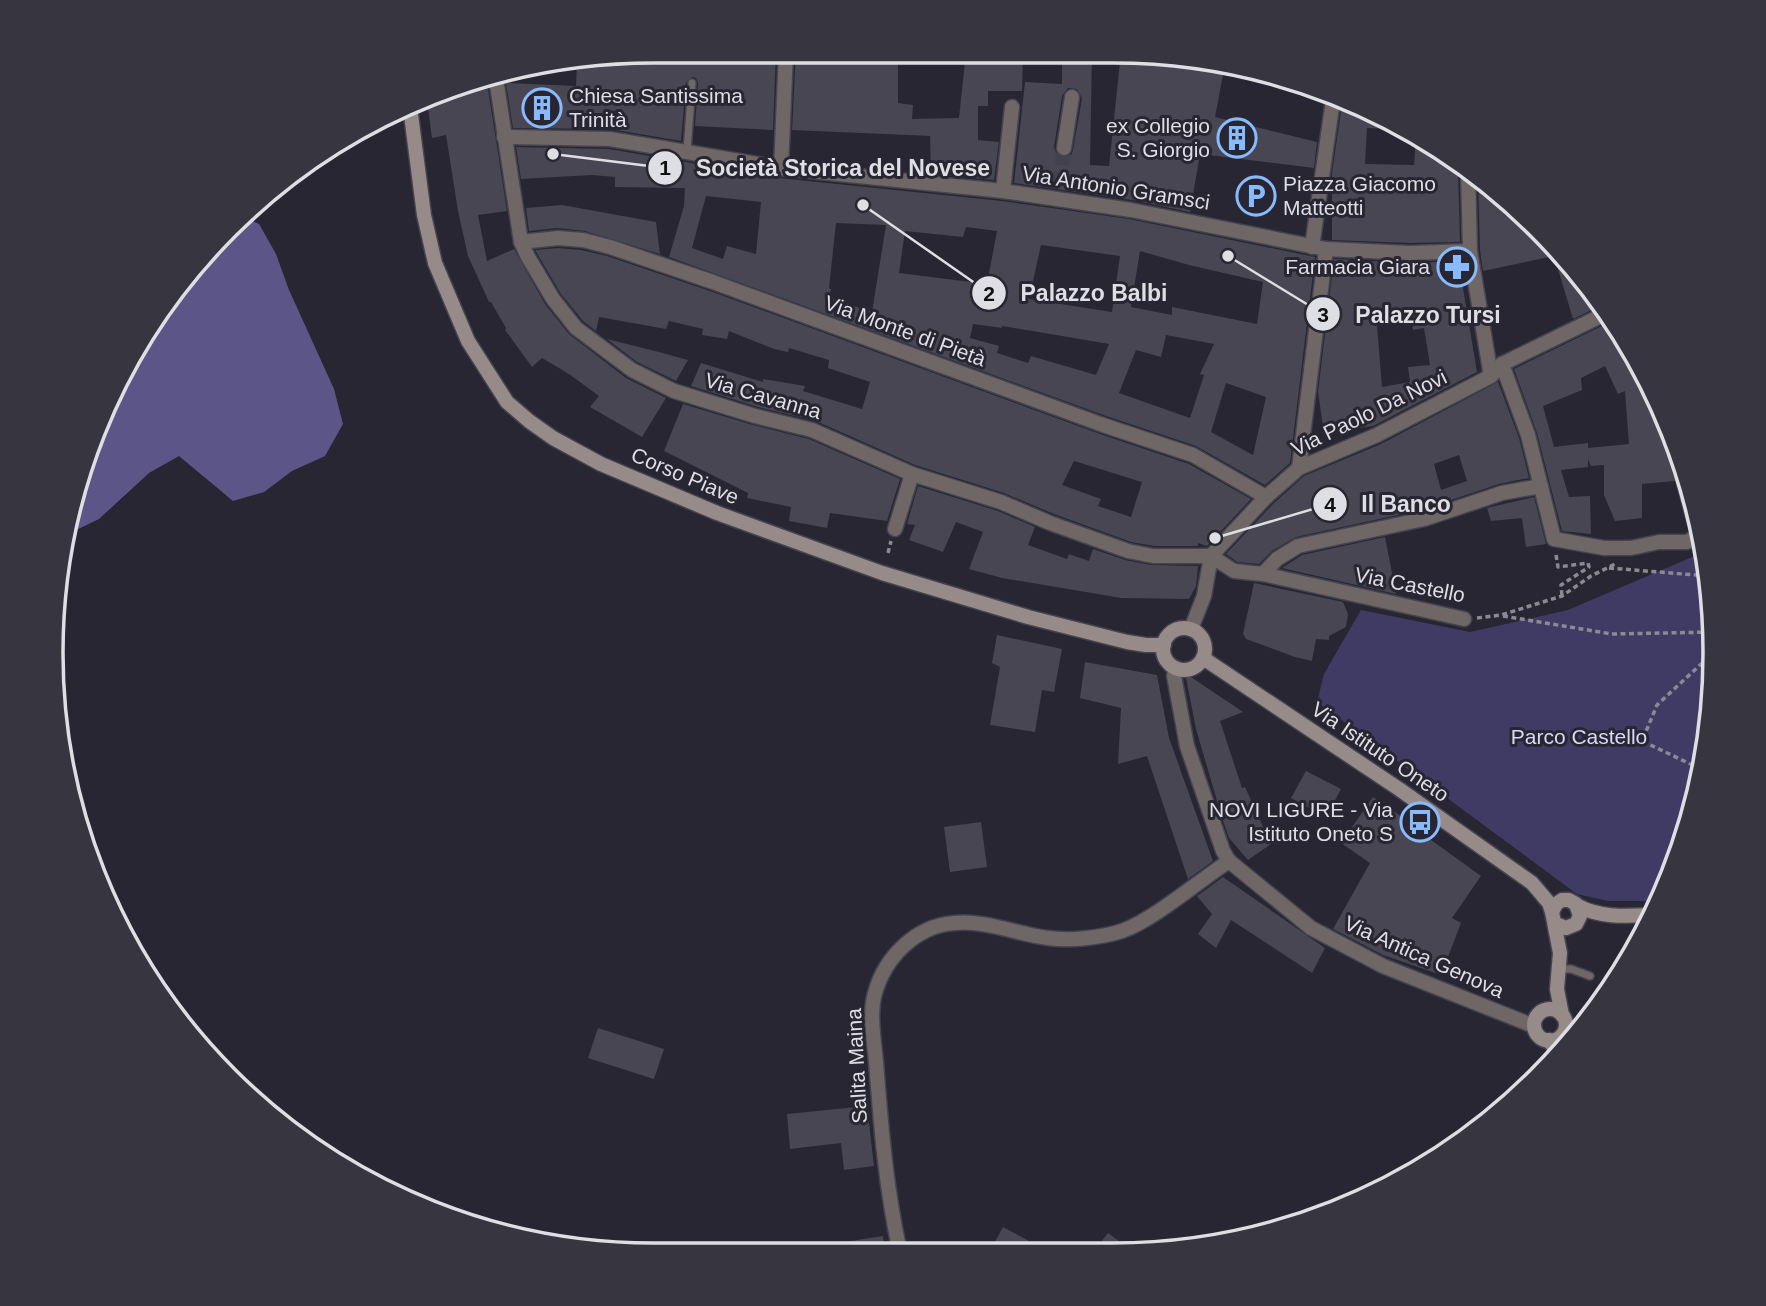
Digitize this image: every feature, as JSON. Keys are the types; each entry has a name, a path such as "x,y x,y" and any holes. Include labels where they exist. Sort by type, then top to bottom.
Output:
{"main road":[{"name":"Corso Piave","path":"411,115 424,215 435,263 468,341 508,402 537,427 601,464 705,509 882,573 1040,620 1127,642 1164,645"},
{"path":"1191,629 1197,632 1205,644 1203,658 1191,668 1175,668 1166,658 1164,645 1174,631 1191,629"},
{"name":"Via Istituto Oneto","path":"1203,658 1399,789 1532,884 1549,903 1554,918"},
{"name":"Via Istituto Oneto","path":"1532,884 1546,888 1588,911 1608,916 1641,915"},
{"path":"1555,1012 1560,953 1554,918 1558,902 1572,903 1580,916 1560,953"},
{"name":"Via Istituto Oneto","path":"1575,925 1608,916"},
{"path":"1554,918 1563,928 1575,925"},
{"path":"1549,1041 1564,1033 1566,1022 1555,1012 1538,1014 1534,1026 1539,1036 1553,1046"}],"street":[{"path":"781,168 785,63"},
{"name":"Via Cavanna","path":"497,84 521,242 538,276 576,328 632,370 674,391 812,430 912,474 1001,502 1128,551 1153,556 1211,556"},
{"path":"1064,148 1072,97"},
{"path":"1299,468 1332,105"},
{"path":"1003,191 1012,107"},
{"name":"Via Antonio Gramsci","path":"504,137 610,139 781,168 1003,191 1058,192 1319,248 1410,253 1469,251"},
{"path":"1468,182 1469,251 1492,376"},
{"name":"Via Monte di Pietà","path":"521,242 558,238 583,240 713,282 1192,455 1266,497"},
{"name":"Via Paolo Da Novi","path":"1211,556 1266,497 1299,468 1377,435 1492,376 1503,365 1599,318"},
{"path":"1503,365 1528,435 1554,539 1604,548 1631,548 1659,542 1687,542 1692,539"},
{"path":"895,529 912,474"},
{"path":"1263,574 1277,559 1298,546 1424,519 1502,493 1541,486"},
{"path":"1191,629 1204,596 1211,556"},
{"name":"Via Castello","path":"1211,556 1234,571 1263,574 1464,619"},
{"name":"Via Antica Genova","path":"1175,668 1174,676 1186,746 1223,851 1229,861 1311,928 1383,966 1534,1026"},
{"name":"Salita Maina","path":"898,1243 890,1207 873,1031 874,995 885,969 899,950 924,930 953,923 991,925 1049,939 1093,937 1123,930 1152,914 1229,861"}],"lane":[{"path":"687,152 692,83"},
{"path":"1559,969 1571,969 1590,976"}],"path":[{"path":"1554,539 1558,567 1588,563 1589,567 1561,585 1562,596"},
{"name":"Via Castello","path":"1464,619 1501,615 1562,596 1591,576 1617,563"},
{"path":"1607,568 1698,575"},
{"path":"1501,615 1612,634 1702,632"},
{"path":"1692,765 1642,741 1657,705 1703,663"}],"green space":[{"name":"Parco Castello","path":"1695,556 1702,614 1703,653 1698,730 1683,806 1672,843 1648,901 1608,901 1577,894 1317,702 1324,674 1361,610 1470,632 1568,610"}],"shaded area":[{"path":"252,221 259,224 276,254 289,290 334,389 343,424 325,456 292,471 264,492 233,501 179,456 149,473 99,519 76,530 94,463 124,392 142,358 162,325 209,264"}],"building":[{"path":"653,63 776,63 773,130 695,126 698,83 696,78 692,77 686,83 681,141 610,129 513,128 506,83 576,86 577,68"},
{"path":"795,63 898,63 898,103 913,105 912,119 959,118 965,63 1023,63 1022,91 988,91 988,106 978,106 978,140 999,142 994,180 931,174 930,136 792,130"},
{"path":"1062,63 1092,63 1090,165 1109,166 1120,63 1152,64 1223,73 1215,117 1317,142 1314,168 1200,154 1190,212 1132,200 1014,183 1025,82 1062,84","holes":["1068,88 1077,89 1082,98 1073,150 1071,155 1063,158 1057,155 1054,147 1062,96"]},
{"path":"488,89 507,211 478,215 487,261 514,249 545,304 569,334 626,378 666,398 642,437 590,407 599,396 569,374 542,358 532,367 505,330 468,256 446,135 432,138 428,108 463,94"},
{"path":"1341,109 1383,129 1367,128 1365,164 1414,165 1415,146 1458,175 1460,242 1332,240 1332,173"},
{"path":"516,147 609,149 779,178 1002,201 1129,219 1315,257 1290,463 1265,485 1196,446 1106,416 669,257 684,206 685,188 615,187 615,177 592,175 521,179","holes":["706,196 761,202 756,254 727,246 723,259 692,248","836,223 886,225 872,312 829,298","966,227 997,231 987,284 899,273 905,231 963,237","1041,245 1120,256 1112,312 1029,299","1140,251 1263,282 1257,324 1172,307 1172,315 1131,307","973,324 1002,326 1109,344 1096,375 1031,356 1028,363 997,353 999,346 970,338","1166,335 1214,344 1200,374 1204,375 1190,418 1119,393 1136,350 1161,357","1226,383 1266,397 1253,455 1211,432"]},
{"path":"1478,190 1502,209 1550,257 1483,271"},
{"path":"562,205 656,222 660,254 585,231 557,228 529,231 526,208"},
{"path":"558,248 607,256 710,291 1189,464 1251,499 1207,546 1198,543 1198,546 1154,546 1131,542 1004,493 915,465 816,421 758,407 691,386 701,363 763,382 763,379 805,386 803,391 862,409 870,382 828,368 829,360 789,348 788,352 774,349 729,331 727,339 702,335 703,329 669,321 666,329 599,317 596,331 583,321 561,294 535,250","holes":["1074,461 1142,482 1131,517 1098,506 1101,499 1062,485"]},
{"path":"1334,259 1410,263 1462,261 1464,275 1461,276 1477,372 1373,426 1324,433 1318,392","holes":["1410,310 1413,330 1424,328 1430,365 1408,367 1410,382 1382,387 1376,313"]},
{"path":"1556,263 1593,310 1573,319"},
{"path":"1604,325 1624,358 1658,427 1672,463 1690,529 1675,481 1642,484 1642,518 1615,521 1604,495 1604,465 1591,466 1588,459 1588,467 1561,470 1569,497 1590,496 1591,534 1562,531 1537,433 1514,369","holes":["1605,366 1618,394 1625,391 1629,444 1588,448 1588,443 1554,447 1543,406 1582,390 1581,378"]},
{"path":"607,339 688,360 676,381 637,362"},
{"path":"1498,382 1519,438 1529,478 1499,484 1421,510 1296,537 1272,551 1259,564 1237,562 1226,554 1273,504 1304,476 1381,444","holes":["1459,455 1467,481 1441,490 1434,464"]},
{"path":"683,404 809,439 900,479 887,521 830,513 827,528 789,521 791,507 747,498 748,493 664,451"},
{"path":"918,486 998,511 1035,527 1028,545 1067,559 1069,554 1089,561 1093,549 1151,565 1198,566 1196,586 1189,599 1121,598 1002,578 969,569 983,532 956,522 943,552 909,540 915,525 907,524"},
{"path":"1534,497 1546,544 1526,547 1522,518 1491,521 1487,508"},
{"path":"1385,537 1396,594 1282,568 1302,555"},
{"path":"1254,583 1343,602 1348,614 1346,627 1329,636 1329,640 1316,639 1312,661 1246,639 1243,634"},
{"path":"997,635 1062,649 1054,692 1042,690 1035,732 990,725 1000,667 992,663"},
{"path":"1085,662 1157,675 1169,738 1213,861 1188,879 1147,756 1118,764 1121,708 1080,698"},
{"path":"1185,673 1243,712 1220,721 1242,788 1245,787 1271,844 1248,860 1229,838 1222,818 1196,729"},
{"path":"1306,771 1341,789 1326,817 1291,798"},
{"path":"1373,797 1481,876 1452,918 1461,923 1441,975 1383,955 1333,929 1370,863 1341,843"},
{"path":"981,822 987,867 950,872 944,827"},
{"path":"1223,877 1325,948 1312,973 1231,920 1216,948 1198,934 1212,914 1197,896"},
{"path":"598,1028 664,1049 654,1079 588,1058"},
{"path":"867,1106 874,1166 844,1170 841,1143 790,1149 787,1114"},
{"path":"1003,1227 1029,1241 1028,1243 994,1243"},
{"path":"1108,1233 1121,1243 1113,1243 1100,1243"},
{"path":"883,1236 884,1243 838,1243"}],"tunnel":[{"path":"1059,186 1064,148"}],"place":[{"name":"Chiesa Santissima Trinità","path":"542,108"},
{"name":"ex Collegio S. Giorgio","path":"1237,138"},
{"name":"Società Storica del Novese","path":"553,154"},
{"name":"Piazza Giacomo Matteotti","path":"1256,196"},
{"name":"Palazzo Balbi","path":"863,205"},
{"name":"Palazzo Tursi","path":"1228,256"},
{"name":"Farmacia Giara","path":"1457,267"},
{"name":"Il Banco","path":"1215,538"},
{"name":"NOVI LIGURE - Via Istituto Oneto S","path":"1420,822"}]}
